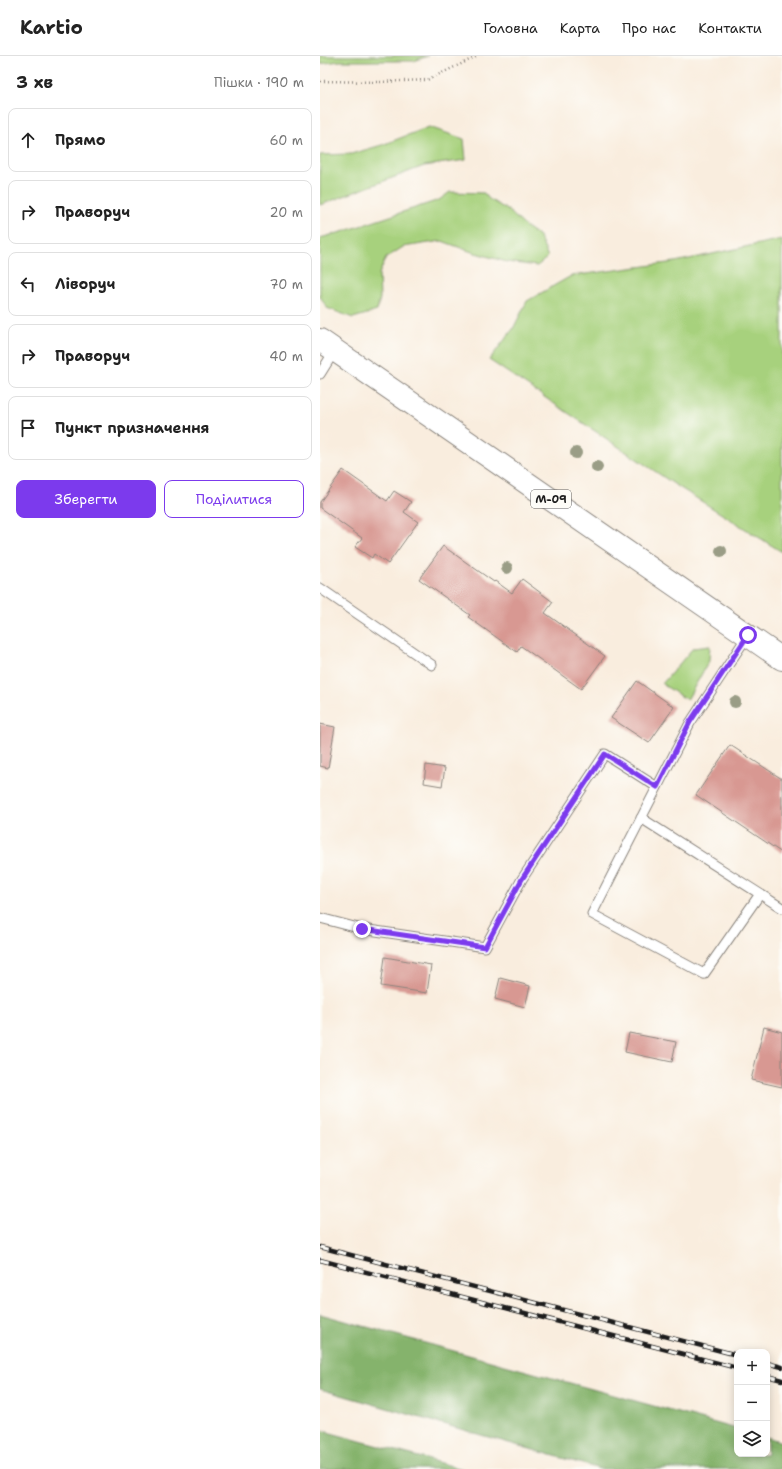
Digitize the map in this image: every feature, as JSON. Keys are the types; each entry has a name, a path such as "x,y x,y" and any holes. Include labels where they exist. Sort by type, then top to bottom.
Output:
{"highway":[{"name":"М-09","path":"328,345 782,659"}],"lane":[{"path":"320,374 328,345"},
{"path":"320,588 432,666"},
{"path":"748,635 690,722 592,914 704,974 760,894"},
{"path":"320,918 362,929 485,947 522,879 605,754 657,787"},
{"path":"641,818 782,908"}],"path":[{"path":"320,81 378,82 427,80 478,56"}],"green space":[{"path":"320,56 428,56 414,61 339,61 320,64"},
{"path":"429,127 464,139 466,160 424,166 320,205 320,155 351,154 382,145"},
{"path":"450,192 484,193 489,199 509,211 526,227 539,236 548,257 537,266 507,262 472,252 442,241 403,247 386,258 379,274 380,298 377,311 353,318 327,308 320,296 320,238 439,200"},
{"path":"782,239 782,552 674,484 489,360 513,329 527,301 571,276 675,262"},
{"path":"710,646 709,661 687,700 662,684 693,648"},
{"path":"320,1314 734,1428 734,1457 770,1457 770,1438 782,1442 782,1469 600,1469 320,1389"},
{"path":"320,1430 463,1469 320,1469"}],"building":[{"path":"343,470 387,501 394,491 411,502 404,512 418,522 388,564 374,554 372,558 355,547 362,538 320,508 320,502"},
{"path":"443,546 512,593 522,579 553,602 545,613 605,656 581,689 521,646 517,652 468,617 470,615 419,579"},
{"path":"637,681 674,707 649,743 611,718"},
{"path":"320,724 335,727 328,768 320,766"},
{"path":"730,745 782,779 782,853 696,795"},
{"path":"426,765 445,768 442,786 424,783"},
{"path":"385,957 431,965 427,993 381,986"},
{"path":"500,978 530,986 525,1007 495,999"},
{"path":"764,1027 782,1032 782,1087 751,1080"},
{"path":"629,1033 676,1042 672,1062 625,1052"}],"railway":[{"path":"320,1247 734,1354"},
{"path":"320,1260 734,1367"},
{"path":"770,1364 782,1367"},
{"path":"770,1377 782,1380"}],"route":[{"path":"362,929 485,947 522,879 605,754 657,787 690,722 748,635"}]}
